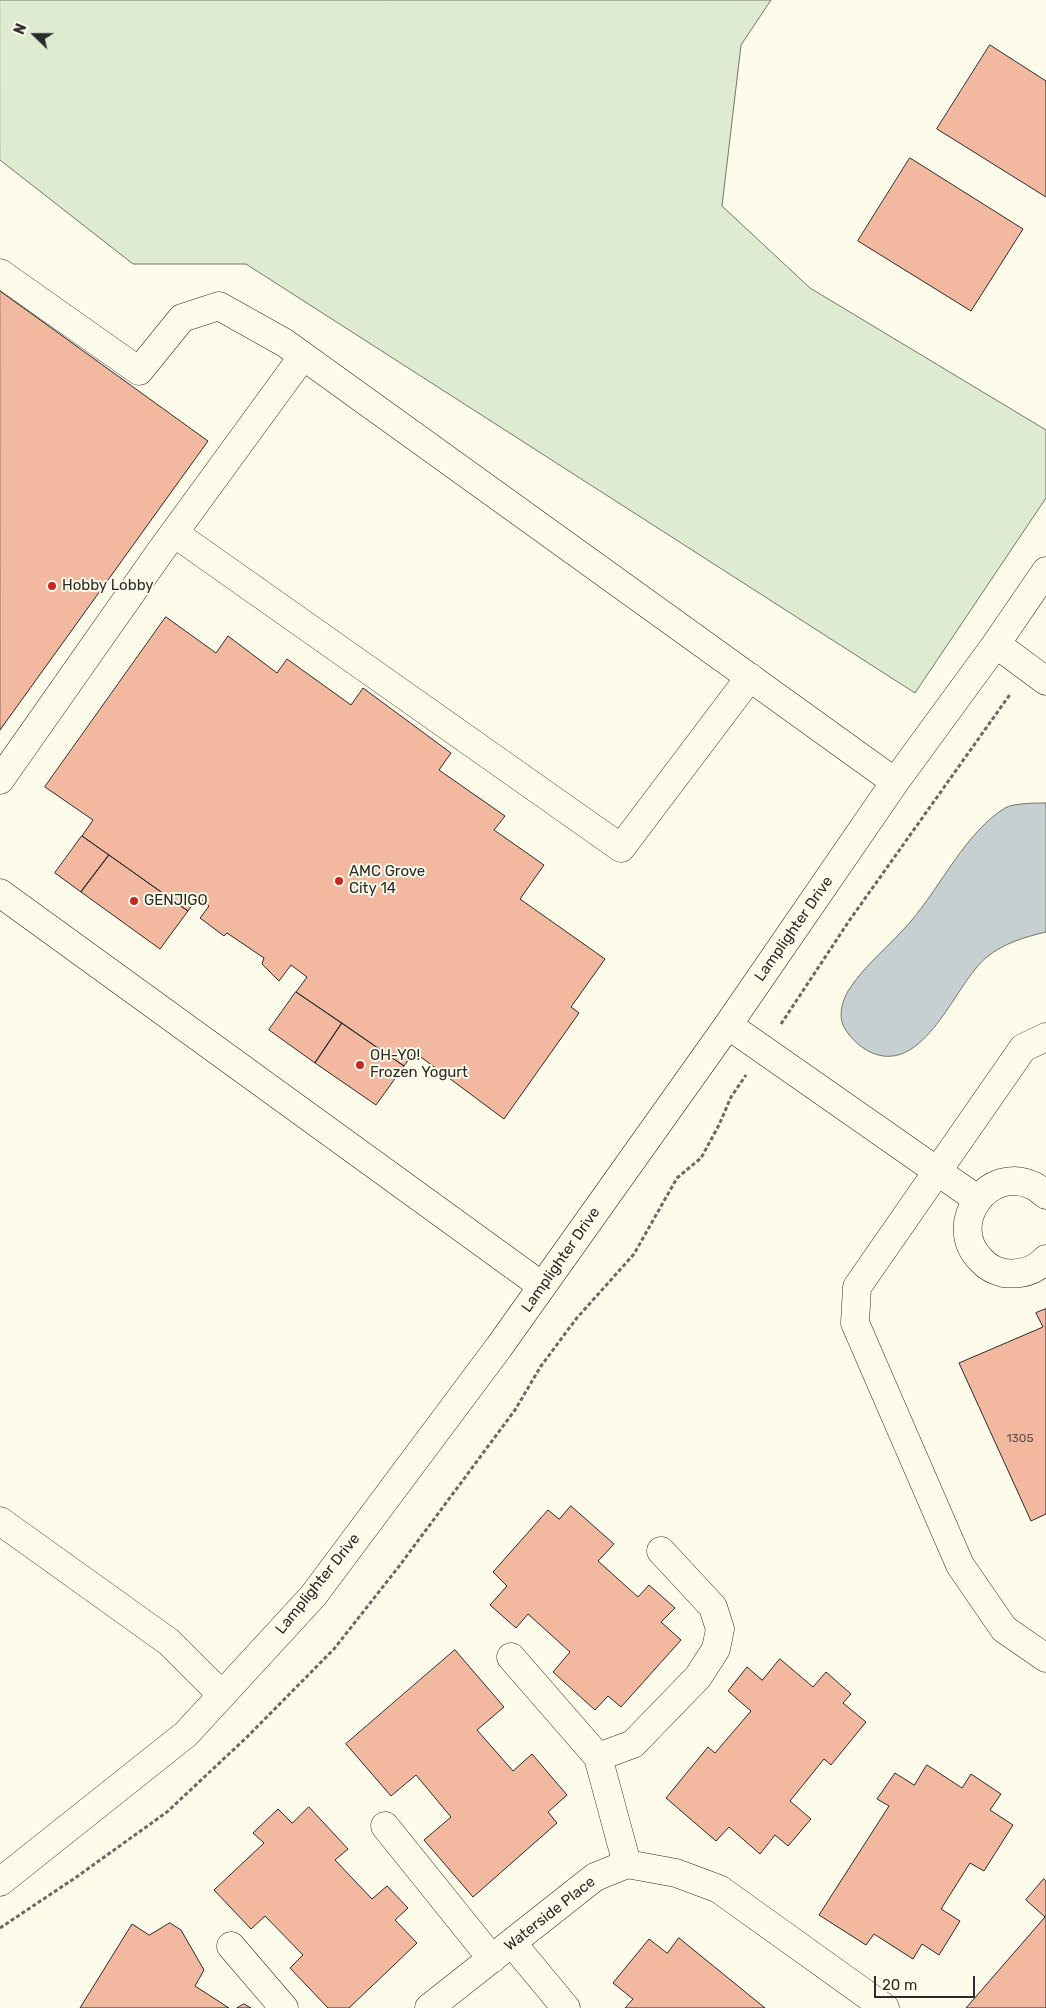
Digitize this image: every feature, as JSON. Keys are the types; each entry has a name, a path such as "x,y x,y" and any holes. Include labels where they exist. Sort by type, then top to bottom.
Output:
{"street":[{"path":"0,273 139,371 182,318 219,306 285,343 895,782"},
{"path":"0,780 174,533 303,356"},
{"path":"174,533 621,848 750,678"},
{"name":"Lamplighter Drive","path":"0,1882 186,1734 313,1596 499,1347 728,1025 895,782 996,644 1046,571"},
{"path":"996,644 1046,681"},
{"path":"0,893 542,1286"},
{"path":"728,1025 977,1198"},
{"path":"1046,1037 1023,1048 857,1287 855,1323 960,1565 1004,1628 1046,1658"},
{"path":"1042,1190 1019,1181 1003,1182 989,1188 977,1198 969,1212 967,1227 969,1242 975,1255 986,1265 1025,1286 1046,1284"},
{"path":"999,1272 1013,1274 1028,1271 1046,1259"},
{"path":"0,1520 169,1642 222,1695"},
{"path":"598,1758 633,1744 698,1677 716,1648 720,1629 713,1607 660,1550"},
{"path":"511,1657 598,1758 627,1864 676,1873 719,1889 885,2008"},
{"path":"385,1826 502,1951 566,2008"},
{"name":"Waterside Place","path":"429,2008 595,1877 627,1864"},
{"path":"231,1946 284,2008"}],"green space":[{"path":"0,0 771,0 741,45 722,206 810,288 1046,430 1046,498 915,693 246,264 133,264 0,160"}],"shaded area":[{"path":"1046,803 1046,932 1008,944 987,957 975,969 940,1020 912,1049 896,1056 878,1055 858,1044 847,1032 841,1018 844,1000 855,981 911,921 966,845 991,818 1009,806"}],"building":[{"path":"990,45 1046,81 1046,197 937,129"},
{"path":"910,158 1023,229 971,311 858,241"},
{"name":"Hobby Lobby","path":"0,291 208,441 0,730"},
{"name":"AMC Grove City 14","path":"166,617 216,653 228,636 277,673 287,659 351,705 363,688 451,753 439,770 505,816 494,830 544,865 520,899 605,959 571,1007 579,1013 504,1119 414,1052 404,1066 296,992 307,977 291,965 279,981 262,964 264,958 227,933 224,936 200,918 209,906 198,897 188,911 82,836 93,820 45,787"},
{"path":"82,836 109,855 81,892 55,873"},
{"name":"GENJIGO","path":"109,855 188,911 160,949 81,892"},
{"path":"296,992 342,1023 315,1063 269,1030"},
{"name":"OH-YO! Frozen Yogurt","path":"342,1023 404,1066 376,1105 315,1063"},
{"path":"1046,1309 1046,1514 1031,1521 959,1363 1043,1327 1036,1313"},
{"path":"571,1506 614,1544 598,1561 638,1597 649,1585 675,1608 661,1622 681,1640 621,1707 608,1696 595,1710 553,1672 570,1652 528,1614 516,1628 490,1605 507,1586 493,1572 548,1510 559,1519"},
{"path":"455,1650 504,1707 477,1730 513,1771 532,1754 567,1795 548,1812 557,1823 473,1897 424,1840 451,1817 416,1775 391,1796 346,1744"},
{"path":"780,1659 813,1687 826,1672 851,1694 843,1703 866,1722 831,1765 824,1759 790,1801 811,1819 788,1846 775,1835 760,1854 729,1827 716,1841 666,1798 708,1747 715,1753 751,1711 728,1691 747,1667 762,1680"},
{"path":"927,1765 962,1788 971,1774 1001,1794 990,1810 1013,1825 984,1871 970,1863 941,1909 960,1921 939,1955 922,1944 913,1959 874,1934 866,1945 819,1915 889,1806 877,1799 895,1773 914,1785"},
{"path":"309,1807 348,1849 335,1860 372,1899 387,1886 408,1908 395,1920 417,1943 349,2008 328,2008 290,1968 303,1955 265,1916 251,1929 214,1890 264,1843 253,1833 278,1809 292,1823"},
{"path":"1044,1879 1046,1881 1046,2008 966,2008 1045,1917 1026,1900"},
{"path":"170,1923 181,1930 204,1970 195,1986 229,2008 80,2008 132,1924 149,1935"},
{"path":"679,1938 765,2008 625,2008 633,1999 613,1983 649,1939 667,1953"},
{"path":"244,2004 251,2008 237,2008"}],"place":[{"name":"Hobby Lobby","path":"52,586"},
{"name":"AMC Grove City 14","path":"339,881"},
{"name":"GENJIGO","path":"134,901"},
{"name":"OH-YO! Frozen Yogurt","path":"360,1065"}]}
